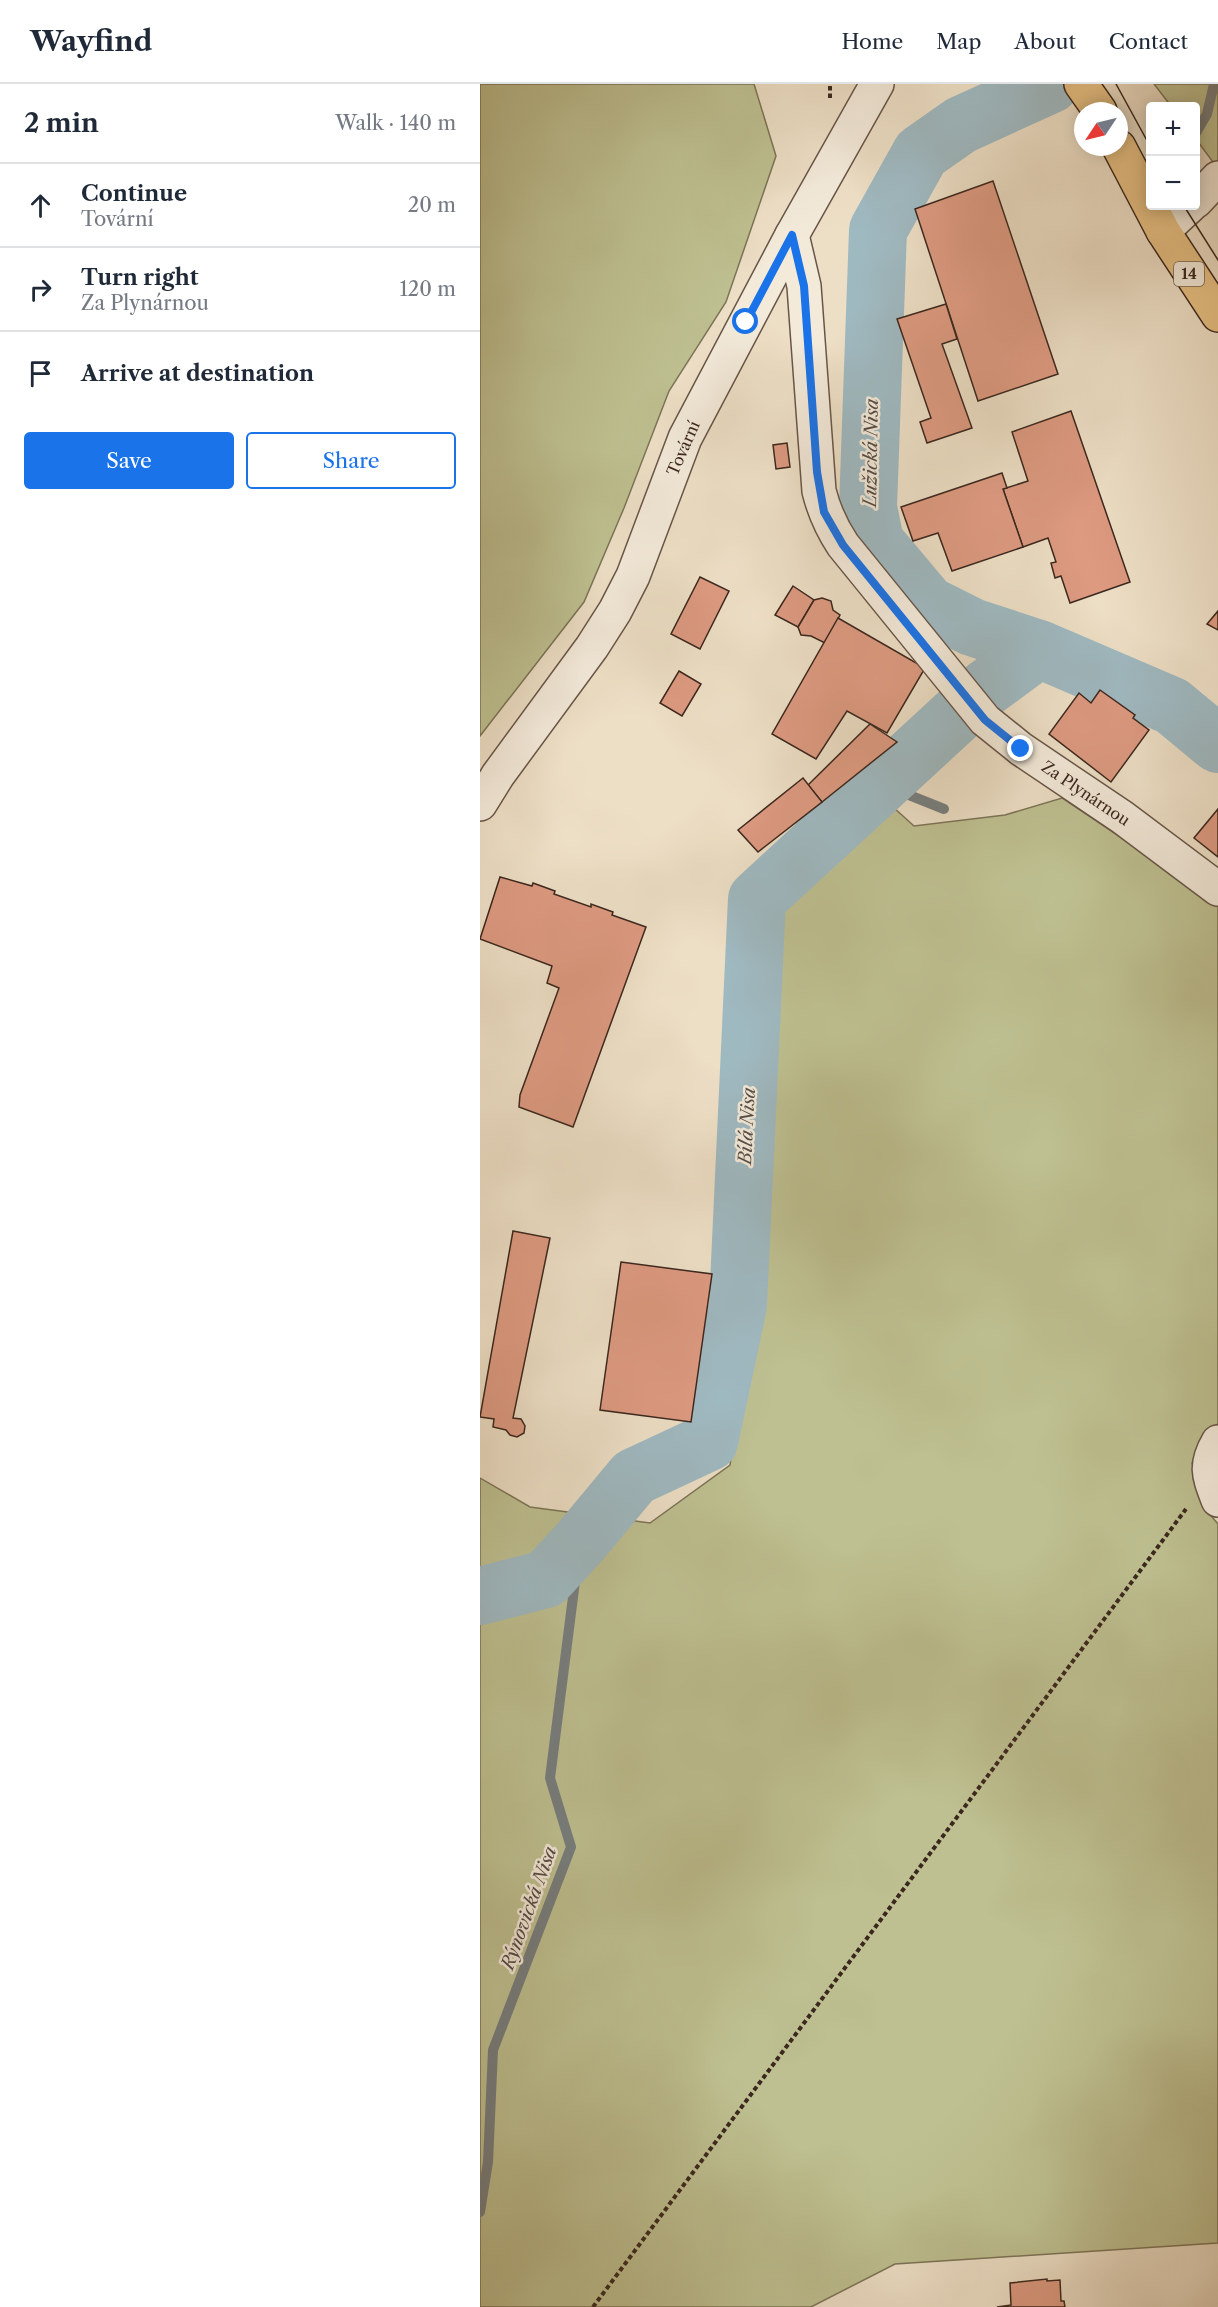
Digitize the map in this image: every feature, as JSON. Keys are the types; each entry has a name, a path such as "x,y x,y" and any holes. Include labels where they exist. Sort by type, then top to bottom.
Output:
{"main road":[{"name":"14","path":"1124,156 1163,231 1218,315"}],"street":[{"name":"Tovární","path":"480,804 498,775 592,647 615,611 637,565 685,438 792,235 877,84"},
{"path":"1200,197 1218,178"},
{"path":"1163,231 1186,210"},
{"name":"Za Plynárnou","path":"792,235 804,286 817,472 824,512 843,545 985,720 1021,749 1122,817 1218,889"},
{"path":"1214,1489 1208,1465 1218,1442"}],"path":[{"path":"593,2307 1214,1489"}],"green space":[{"path":"480,84 754,84 776,156 726,302 669,391 624,508 584,602 480,736"},
{"path":"1154,84 1218,84 1218,169 1200,144 1200,102 1168,102"},
{"path":"882,797 914,826 1005,815 1062,798 1218,903 1218,1424 1211,1428 1192,1463 1206,1510 1218,1524 1218,2243 895,2264 811,2307 480,2307 480,1478 530,1507 650,1523 730,1465 769,1185 771,905"}],"building":[{"path":"993,181 1058,374 978,401 915,209"},
{"path":"946,304 957,339 942,344 972,428 927,443 920,422 931,418 897,319"},
{"path":"1071,411 1130,582 1070,603 1061,576 1055,578 1051,563 1056,562 1048,538 1023,547 1003,489 1028,481 1012,432"},
{"path":"787,443 790,467 776,469 773,445"},
{"path":"1002,473 1007,488 1003,489 1023,547 952,571 938,533 913,541 901,507"},
{"path":"700,577 729,591 700,649 671,634"},
{"path":"793,586 814,600 798,627 775,615"},
{"path":"822,598 831,601 833,610 840,615 825,643 811,636 801,635 798,627 814,600"},
{"path":"1218,611 1218,630 1207,624"},
{"path":"838,618 925,668 887,733 847,711 816,759 772,734"},
{"path":"679,671 701,684 682,716 660,703"},
{"path":"1100,690 1135,715 1133,718 1149,730 1111,782 1049,734 1079,693 1091,703"},
{"path":"870,724 897,742 822,802 808,785"},
{"path":"803,778 822,802 758,852 738,830"},
{"path":"1218,809 1218,857 1194,838"},
{"path":"500,877 532,886 533,883 555,891 554,894 591,907 591,904 613,912 612,915 646,927 573,1127 519,1107 520,1095 559,988 547,983 552,966 480,939"},
{"path":"513,1231 550,1238 513,1418 521,1419 525,1426 524,1433 517,1437 510,1435 506,1430 493,1427 494,1419 480,1417"},
{"path":"621,1262 712,1274 691,1422 600,1410"},
{"path":"1047,2279 1047,2281 1060,2280 1061,2301 1064,2301 1065,2307 997,2307 1011,2305 1010,2283"}],"waterway":[{"name":"Lužická Nisa","path":"1051,84 961,125 921,153 878,230 868,507 875,542 928,605 972,627 1039,649 1172,706 1218,744"},
{"path":"1200,126 1207,114 1214,84"},
{"name":"Bílá Nisa","path":"480,1596 546,1579 634,1477 709,1442 738,1305 757,899 986,688 1039,649"},
{"path":"896,769 904,793 944,809"},
{"name":"Rýnovická Nisa","path":"480,2212 488,2162 493,2050 571,1847 550,1778 580,1542"}],"tram line":[{"path":"1116,84 1146,139"},
{"path":"1187,210 1218,260"}],"route":[{"path":"746,322 792,235 804,286 817,472 824,512 843,545 985,720 1021,749"}]}
